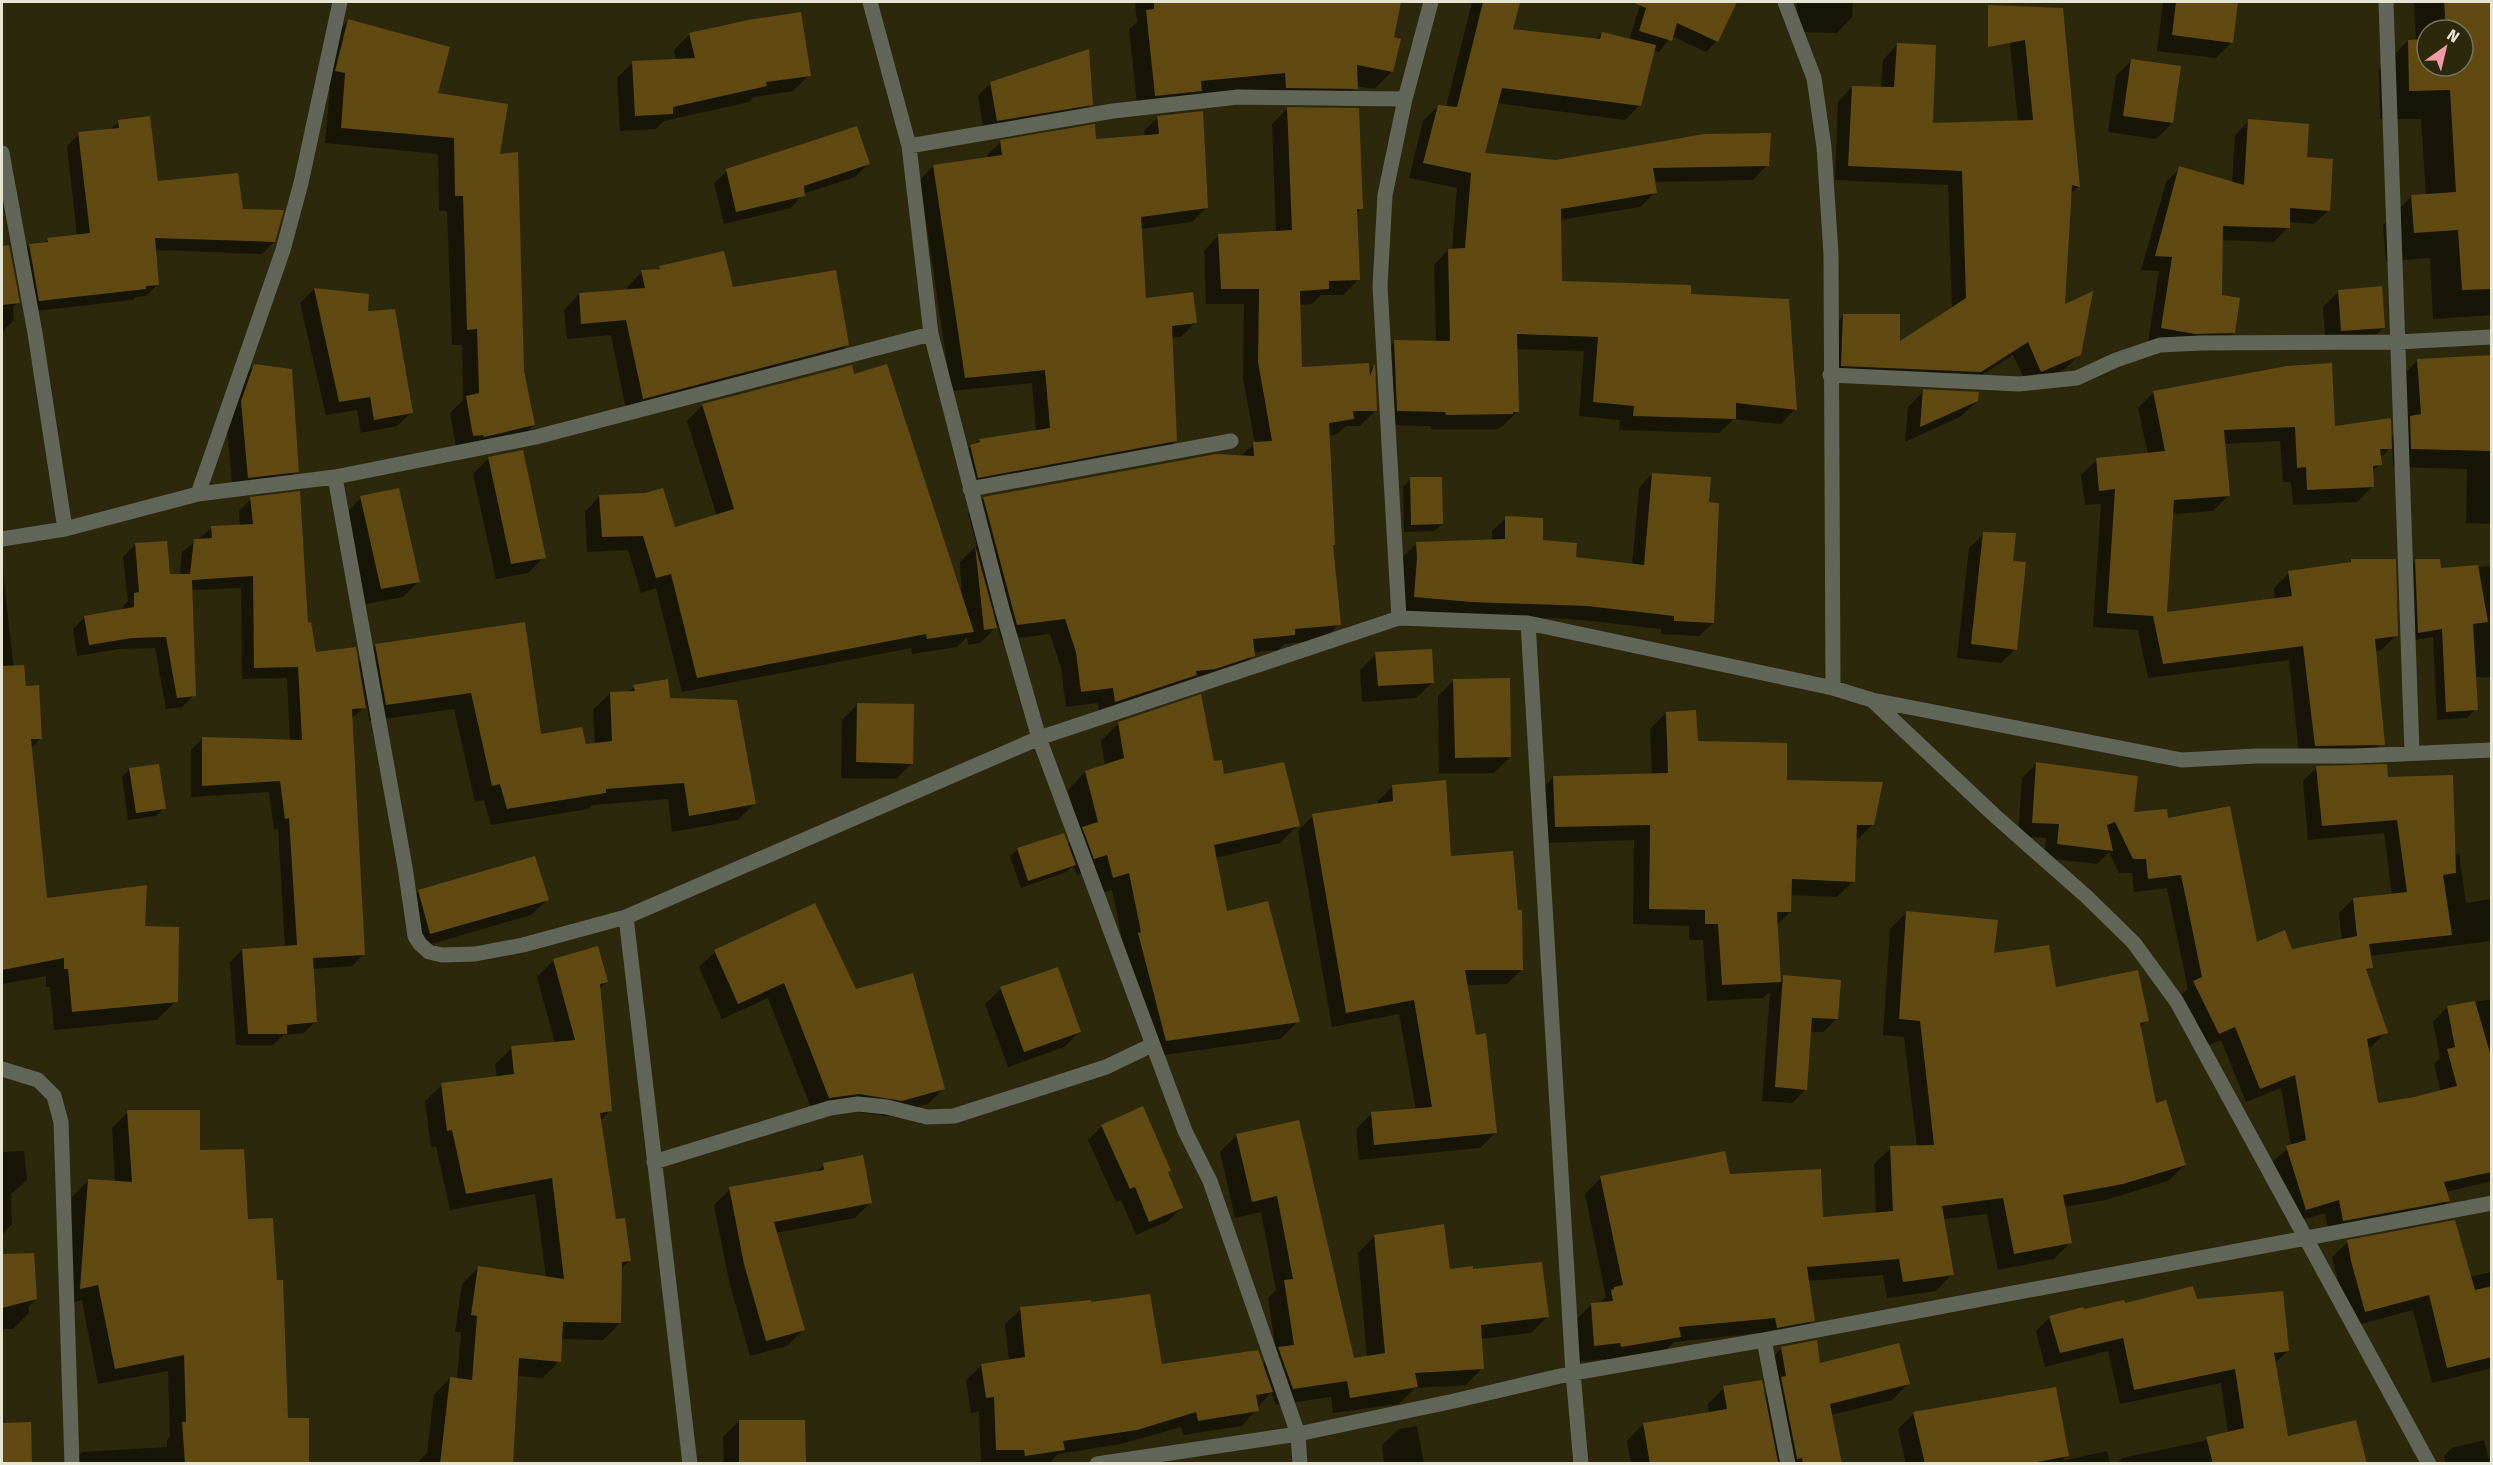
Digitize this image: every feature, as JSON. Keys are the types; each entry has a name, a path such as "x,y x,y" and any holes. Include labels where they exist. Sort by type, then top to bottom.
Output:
{"street":[{"path":"198,494 283,250 301,183 340,2"},
{"path":"870,2 909,146 931,334 970,489 1039,738 1185,1131 1210,1181 1298,1434 1300,1464"},
{"path":"1399,618 1380,286 1385,195 1405,99 1431,2"},
{"path":"1785,2 1814,78 1824,147 1831,254 1833,688"},
{"path":"2386,2 2412,753"},
{"path":"909,146 1113,111 1238,97 1405,99"},
{"path":"2,153 35,333 65,529"},
{"path":"2,539 65,529 198,494 335,477 536,436 931,334"},
{"path":"1830,375 2019,384 2077,378 2116,360 2160,345 2201,342 2397,342 2492,337"},
{"path":"970,489 1231,441"},
{"path":"335,477 405,867 415,936 429,952 442,955 475,954 524,945 626,917 1039,738 1399,618 1528,623 1833,688 1872,700 2182,760 2492,750"},
{"path":"1528,623 1573,1372 1581,1464"},
{"path":"1872,700 2134,943 2177,1002 2429,1464"},
{"path":"626,917 690,1464"},
{"path":"654,1162 830,1108 858,1104 887,1107 927,1117 954,1116 1106,1067 1152,1045"},
{"path":"2,1069 38,1080 54,1096 60,1122 72,1464"},
{"path":"1097,1464 1298,1434 1454,1401 1573,1372 1764,1340 2492,1203"},
{"path":"1764,1340 1788,1464"}],"building":[{"path":"1154,2 1401,2 1394,37 1401,39 1393,72 1357,65 1358,89 1286,88 1285,73 1201,81 1202,91 1155,96 1146,10 1154,9"},
{"path":"1483,2 1520,2 1513,29 1600,39 1602,32 1656,45 1641,106 1502,88 1485,153 1556,160 1704,134 1771,133 1769,166 1653,168 1657,193 1561,209 1562,281 1691,285 1691,294 1789,299 1797,410 1736,403 1736,419 1633,416 1634,406 1593,402 1598,337 1517,334 1519,412 1446,415 1445,412 1397,411 1394,340 1450,341 1448,249 1465,248 1471,173 1423,163 1438,105 1457,107"},
{"path":"1632,2 1737,2 1718,42 1677,23 1672,41 1639,31 1646,8"},
{"path":"2176,2 2238,2 2233,43 2172,35"},
{"path":"2444,2 2492,2 2492,289 2462,290 2458,230 2414,233 2411,195 2456,192 2450,90 2409,91 2408,40 2415,40 2415,78 2475,78 2475,18 2445,18"},
{"path":"1988,5 2063,8 2080,187 2072,185 2065,304 2093,291 2081,355 2041,372 2028,342 1981,372 1841,366 1843,314 1900,314 1900,341 1966,298 1962,171 1848,166 1852,86 1894,87 1897,43 1936,45 1933,123 2033,120 2025,40 1988,47"},
{"path":"801,12 811,76 766,82 767,86 673,107 673,114 635,116 632,61 695,58 689,33 748,20"},
{"path":"348,19 450,47 438,93 508,104 500,154 518,152 524,371 535,425 484,437 483,435 473,436 466,396 479,393 477,329 467,330 463,196 455,196 454,138 341,128 345,73 335,71"},
{"path":"1089,49 1093,105 997,121 990,82"},
{"path":"2131,59 2181,66 2173,123 2123,116"},
{"path":"1287,107 1359,108 1363,209 1357,209 1360,280 1329,281 1329,289 1300,291 1302,367 1369,363 1370,376 1375,363 1377,411 1353,411 1354,419 1329,423 1335,545 1333,545 1341,625 1295,629 1295,635 1253,639 1255,656 1215,669 1196,671 1197,675 1115,702 1113,688 1081,692 1076,652 1065,619 1017,625 983,497 1216,454 1254,456 1253,442 1272,441 1258,362 1259,289 1221,289 1218,234 1292,230"},
{"path":"1203,111 1208,208 1141,217 1146,298 1193,292 1197,323 1172,326 1177,441 978,478 970,445 980,442 979,439 1050,428 1045,370 965,378 933,165 1002,155 1000,140 1095,124 1096,139 1159,134 1157,116"},
{"path":"150,116 158,181 238,173 243,209 284,210 275,242 155,238 159,285 146,286 146,289 39,301 29,244 48,242 47,238 90,233 78,132 119,128 118,120"},
{"path":"2248,119 2309,124 2307,157 2333,159 2330,211 2290,208 2290,228 2223,226 2222,295 2240,298 2235,333 2195,334 2161,328 2172,257 2155,256 2179,166 2244,185"},
{"path":"857,126 870,164 804,186 805,196 736,212 726,169"},
{"path":"9,245 20,303 2,305 2,246"},
{"path":"724,251 733,287 836,270 849,345 643,399 626,320 581,324 579,293 645,288 641,270 660,269 659,266"},
{"path":"2382,286 2385,328 2341,331 2338,290"},
{"path":"314,288 369,294 368,311 395,309 413,413 374,420 370,397 339,402"},
{"path":"2492,355 2492,451 2411,449 2410,416 2421,414 2417,359"},
{"path":"2332,363 2335,426 2391,418 2392,449 2380,449 2382,465 2373,466 2374,487 2307,490 2306,467 2297,468 2295,427 2224,430 2230,496 2174,500 2167,612 2292,596 2288,571 2351,562 2351,559 2396,559 2398,636 2375,639 2385,745 2315,746 2303,646 2163,664 2153,616 2107,613 2115,489 2099,491 2096,458 2165,451 2153,391 2287,366"},
{"path":"254,364 292,369 299,472 248,478 241,401"},
{"path":"887,364 974,632 927,639 926,634 697,678 671,574 656,578 643,536 602,537 599,495 645,493 663,488 675,527 734,509 702,404 852,365 854,374"},
{"path":"1923,389 1979,392 1978,401 1920,427"},
{"path":"523,450 546,558 511,564 488,457"},
{"path":"1652,473 1711,477 1709,502 1719,503 1714,623 1674,621 1674,616 1587,606 1471,602 1414,597 1416,542 1505,539 1505,516 1543,518 1543,540 1577,543 1576,557 1644,565"},
{"path":"1410,477 1442,477 1443,524 1411,525"},
{"path":"399,488 420,582 381,589 360,496"},
{"path":"300,491 308,623 311,622 316,652 356,647 366,708 352,709 365,955 313,958 317,1022 287,1025 287,1034 248,1034 242,949 297,945 289,818 285,819 280,781 202,786 202,737 302,740 298,667 254,668 253,576 192,580 196,696 177,698 166,637 132,638 89,645 84,616 134,607 134,593 139,592 135,543 167,541 170,574 190,574 194,539 212,538 211,526 253,524 250,497"},
{"path":"1983,532 2016,533 2013,561 2026,562 2017,650 1971,644"},
{"path":"975,545 993,611 997,628 984,630"},
{"path":"2415,559 2440,559 2441,568 2478,565 2488,622 2473,624 2478,710 2446,712 2442,629 2418,633"},
{"path":"525,622 541,734 582,727 586,744 612,741 610,692 635,691 633,685 668,679 670,698 737,700 756,804 689,816 684,783 606,789 606,793 507,809 500,784 492,786 471,693 386,705 375,644"},
{"path":"1432,649 1434,683 1378,686 1375,652"},
{"path":"24,665 26,686 39,685 42,739 31,739 47,898 147,885 145,926 179,927 178,1002 72,1012 68,969 64,969 64,958 2,970 2,666"},
{"path":"1510,678 1511,757 1455,758 1453,679"},
{"path":"1201,694 1214,761 1222,760 1224,774 1284,762 1300,826 1214,845 1227,911 1268,901 1300,1022 1166,1041 1138,933 1141,932 1129,873 1113,878 1107,855 1094,859 1082,827 1098,822 1085,771 1124,758 1118,722"},
{"path":"857,703 914,704 913,764 856,762"},
{"path":"1696,710 1698,741 1787,743 1787,780 1883,782 1874,825 1857,825 1855,882 1792,879 1791,912 1777,912 1781,982 1722,985 1718,924 1705,924 1705,910 1649,909 1650,825 1555,827 1553,776 1668,773 1666,712"},
{"path":"2036,762 2138,776 2134,812 2167,809 2168,818 2230,806 2257,942 2285,930 2292,949 2357,936 2353,898 2407,892 2397,820 2322,826 2316,766 2387,764 2388,777 2453,775 2456,873 2443,875 2452,935 2369,944 2373,968 2366,969 2388,1033 2367,1039 2378,1103 2457,1086 2447,1049 2455,1047 2447,1006 2475,1001 2492,1060 2492,1172 2444,1182 2450,1201 2343,1221 2339,1200 2306,1210 2286,1146 2306,1140 2295,1075 2260,1089 2235,1027 2219,1034 2193,981 2202,977 2181,875 2148,879 2146,859 2133,859 2115,822 2107,825 2113,851 2057,844 2059,824 2032,823"},
{"path":"159,764 166,809 136,813 129,768"},
{"path":"1446,780 1451,856 1513,851 1518,910 1522,910 1523,970 1465,970 1476,1035 1486,1033 1497,1133 1374,1145 1371,1112 1432,1107 1414,1000 1346,1013 1312,814 1393,801 1392,785"},
{"path":"1064,833 1076,865 1028,881 1017,848"},
{"path":"535,856 549,900 430,934 418,890"},
{"path":"815,903 856,989 913,973 945,1089 902,1101 859,1094 829,1098 784,983 738,1004 714,950"},
{"path":"1906,911 1998,920 1994,953 2049,945 2056,987 2138,970 2149,1021 2140,1023 2156,1103 2166,1100 2186,1165 2123,1184 2063,1195 2072,1243 2014,1254 2003,1198 1942,1206 1954,1275 1903,1282 1899,1259 1807,1267 1815,1321 1777,1328 1775,1318 1679,1327 1681,1337 1621,1347 1620,1343 1594,1346 1591,1303 1613,1301 1611,1290 1623,1285 1600,1176 1725,1151 1730,1174 1821,1169 1823,1217 1893,1211 1890,1146 1934,1145 1920,1021 1899,1019"},
{"path":"598,946 608,982 600,984 612,1111 600,1113 616,1219 625,1218 631,1261 622,1262 621,1323 563,1322 561,1362 519,1358 513,1464 440,1464 450,1377 472,1380 477,1316 471,1315 478,1266 564,1279 552,1178 466,1194 452,1130 447,1131 441,1083 514,1074 511,1046 575,1040 553,959"},
{"path":"1058,967 1081,1032 1024,1052 1000,987"},
{"path":"1783,975 1841,980 1838,1019 1812,1018 1807,1090 1775,1087"},
{"path":"1143,1106 1171,1171 1168,1172 1183,1208 1149,1222 1135,1187 1130,1189 1101,1125"},
{"path":"127,1110 200,1110 200,1150 244,1149 248,1219 273,1218 277,1280 283,1280 288,1418 309,1418 309,1464 185,1464 182,1422 186,1422 184,1355 115,1369 98,1285 80,1289 88,1179 132,1182"},
{"path":"1299,1120 1354,1358 1385,1353 1374,1235 1444,1224 1450,1269 1542,1262 1549,1317 1481,1325 1484,1369 1415,1373 1418,1387 1350,1398 1347,1381 1293,1389 1278,1347 1294,1345 1284,1280 1293,1279 1277,1196 1252,1202 1236,1134"},
{"path":"863,1155 872,1203 774,1222 805,1330 766,1341 744,1264 729,1187 824,1170 823,1163"},
{"path":"2455,1220 2475,1290 2492,1286 2492,1357 2447,1368 2429,1295 2365,1312 2347,1240"},
{"path":"34,1253 37,1299 2,1308 2,1254"},
{"path":"2193,1286 2197,1299 2283,1291 2289,1351 2274,1353 2288,1436 2356,1420 2367,1464 2213,1464 2206,1437 2244,1428 2235,1369 2134,1390 2123,1338 2060,1353 2049,1316 2083,1307 2084,1309 2124,1300 2125,1303"},
{"path":"1150,1294 1162,1364 1258,1350 1273,1392 1256,1395 1259,1411 1198,1421 1196,1412 1137,1430 1063,1441 1065,1450 1025,1456 1024,1450 996,1450 994,1397 986,1398 981,1364 1025,1357 1020,1307 1091,1300 1091,1302"},
{"path":"1817,1340 1820,1363 1899,1343 1910,1384 1830,1404 1842,1464 1803,1464 1802,1458 1797,1459 1781,1377 1786,1376 1781,1347"},
{"path":"1762,1380 1778,1462 1650,1464 1643,1423 1727,1409 1723,1386"},
{"path":"2056,1387 2069,1456 2026,1464 1925,1464 1913,1412"},
{"path":"739,1420 805,1420 806,1464 739,1464"},
{"path":"31,1422 32,1464 2,1464 2,1423"}]}
